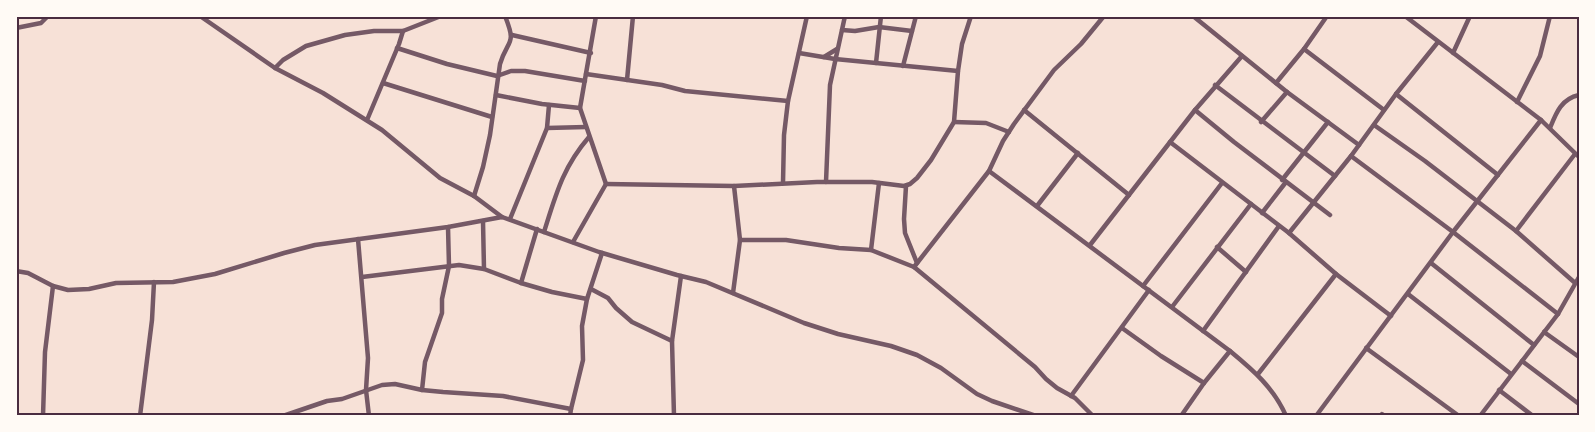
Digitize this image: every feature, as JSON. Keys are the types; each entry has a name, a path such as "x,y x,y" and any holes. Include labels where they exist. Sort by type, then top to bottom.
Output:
{"street":[{"path":"16,28 41,22 48,16"},
{"path":"200,16 275,68 367,120 409,151 440,178 474,196 502,217 602,253 706,282 804,323 838,334 891,346 917,355 941,368 977,394 1036,416"},
{"path":"275,68 283,60 306,46 345,35 374,31 403,31 441,16"},
{"path":"474,196 483,167 496,95 497,76 502,56 511,42 512,35 505,16"},
{"path":"573,242 606,184 580,108 596,16"},
{"path":"628,80 633,16"},
{"path":"783,183 784,135 788,102 807,16"},
{"path":"826,182 830,85 845,16"},
{"path":"876,63 881,16"},
{"path":"903,66 916,16"},
{"path":"606,184 734,186 826,182 879,183 906,186 917,178 931,160 954,122 962,44 971,16"},
{"path":"916,265 989,171 1009,132 1054,70 1081,44 1104,16"},
{"path":"1192,16 1287,92 1359,146"},
{"path":"1276,83 1304,49 1327,16"},
{"path":"1405,16 1542,120 1577,156 1516,231"},
{"path":"1453,53 1470,16"},
{"path":"1517,102 1540,56 1550,16"},
{"path":"842,30 879,27 912,31"},
{"path":"367,120 403,31"},
{"path":"512,35 591,53"},
{"path":"1289,233 1336,176 1396,94 1438,42"},
{"path":"397,48 447,64 497,76 512,71 525,71 584,81"},
{"path":"824,57 837,49"},
{"path":"1304,49 1384,110"},
{"path":"799,53 835,60 958,71"},
{"path":"1090,245 1215,85 1242,56"},
{"path":"586,74 713,95 788,102"},
{"path":"383,83 492,117"},
{"path":"1215,85 1261,122 1336,176"},
{"path":"1261,122 1287,92"},
{"path":"1396,94 1498,175"},
{"path":"496,95 549,105 580,108"},
{"path":"1550,128 1562,104 1567,99 1579,95"},
{"path":"510,219 546,128 549,105"},
{"path":"1024,110 1129,195"},
{"path":"1195,110 1330,215"},
{"path":"1318,415 1453,232 1542,120"},
{"path":"954,122 986,123 1009,132"},
{"path":"1262,213 1303,152 1328,122"},
{"path":"1374,125 1516,231 1577,283"},
{"path":"546,128 586,127"},
{"path":"544,232 562,178 575,153 589,137"},
{"path":"1170,142 1289,233 1336,274 1391,316"},
{"path":"1037,206 1078,153"},
{"path":"1351,156 1558,314"},
{"path":"989,171 1090,245 1258,374 1273,392 1286,416"},
{"path":"1143,286 1222,182"},
{"path":"871,250 879,183"},
{"path":"733,293 740,240 734,186"},
{"path":"906,186 905,232 916,265"},
{"path":"1172,307 1251,204"},
{"path":"16,271 28,273 53,286 68,290 102,287 116,283 192,280 307,247 502,217"},
{"path":"483,221 484,269"},
{"path":"422,390 425,362 442,313 442,298 449,266 448,226"},
{"path":"1203,331 1279,226"},
{"path":"521,283 537,229"},
{"path":"358,239 368,358 366,390 369,416"},
{"path":"740,240 786,240 840,248 871,250 916,265 1035,367 1046,379 1071,396 1093,416"},
{"path":"1218,247 1246,272"},
{"path":"570,416 583,360 582,326 587,299 602,253"},
{"path":"1431,263 1534,345"},
{"path":"362,277 458,265 484,269 521,283 587,299"},
{"path":"1258,374 1336,274"},
{"path":"674,416 672,341 681,276"},
{"path":"1480,416 1558,314 1579,277"},
{"path":"140,416 152,320 154,282"},
{"path":"43,416 45,352 53,286"},
{"path":"591,289 608,298 632,322 672,341"},
{"path":"1071,396 1149,290"},
{"path":"1408,294 1511,374"},
{"path":"1122,328 1161,356 1204,383"},
{"path":"1544,332 1579,357"},
{"path":"1366,348 1459,416"},
{"path":"1181,416 1230,351"},
{"path":"1522,361 1579,404"},
{"path":"283,416 382,385 395,384 422,390 503,396 571,409"},
{"path":"1499,390 1533,416"}]}
